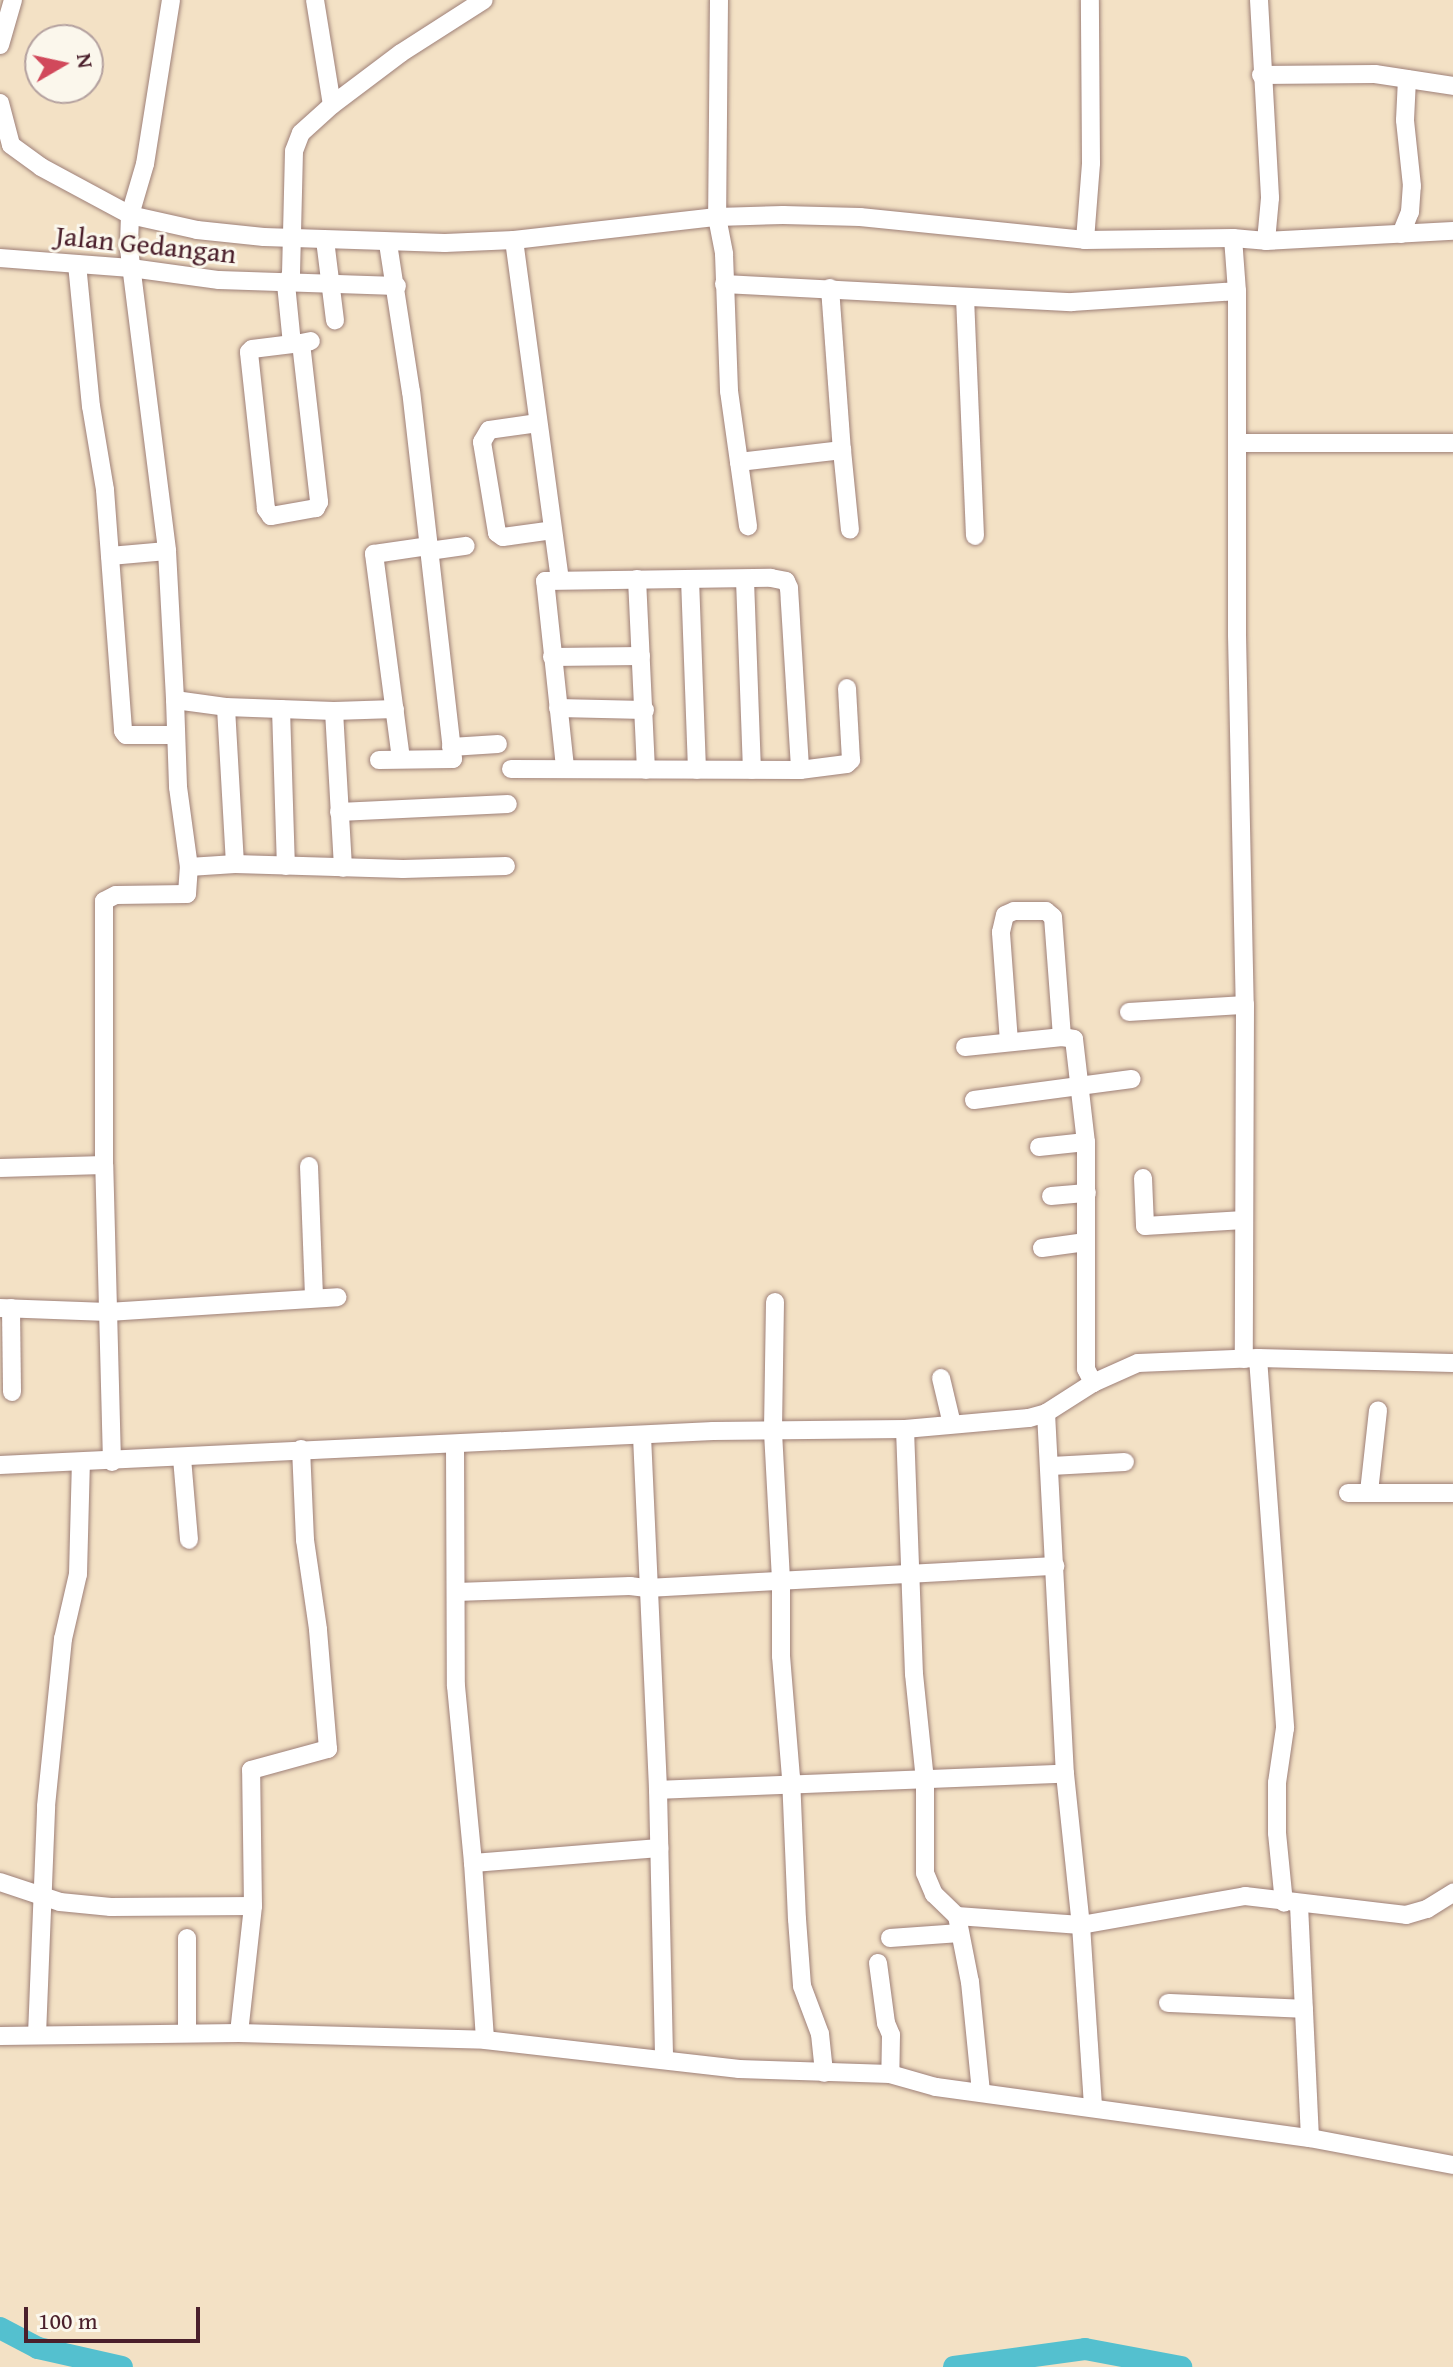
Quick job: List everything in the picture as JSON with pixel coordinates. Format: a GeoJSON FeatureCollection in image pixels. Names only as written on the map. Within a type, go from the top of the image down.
{"type":"FeatureCollection","features":[{"type":"Feature","properties":{"kind":"street"},"geometry":{"type":"LineString","coordinates":[[0,45],[13,0]]}},
{"type":"Feature","properties":{"kind":"street"},"geometry":{"type":"LineString","coordinates":[[112,1454],[104,1165],[104,901],[116,895],[187,894],[189,867],[175,735],[167,551],[131,268],[130,215],[145,164],[171,0]]}},
{"type":"Feature","properties":{"kind":"street"},"geometry":{"type":"LineString","coordinates":[[315,0],[332,105]]}},
{"type":"Feature","properties":{"kind":"street"},"geometry":{"type":"LineString","coordinates":[[301,343],[249,352],[266,509],[271,516],[316,508],[319,502],[301,343],[286,284],[291,274],[289,238],[294,151],[301,133],[332,105],[401,53],[484,0]]}},
{"type":"Feature","properties":{"kind":"street"},"geometry":{"type":"LineString","coordinates":[[719,0],[717,217],[724,254],[729,391],[748,526]]}},
{"type":"Feature","properties":{"kind":"street"},"geometry":{"type":"LineString","coordinates":[[1085,240],[1091,163],[1090,0]]}},
{"type":"Feature","properties":{"kind":"street"},"geometry":{"type":"LineString","coordinates":[[1259,0],[1270,198],[1266,241]]}},
{"type":"Feature","properties":{"kind":"street"},"geometry":{"type":"LineString","coordinates":[[1261,75],[1375,74],[1453,86]]}},
{"type":"Feature","properties":{"kind":"street"},"geometry":{"type":"LineString","coordinates":[[1401,234],[1410,212],[1412,186],[1405,120],[1407,79]]}},
{"type":"Feature","properties":{"kind":"street"},"geometry":{"type":"LineString","coordinates":[[0,103],[11,145],[41,167],[130,215],[197,230],[388,243],[514,240],[717,217],[860,217],[1085,240],[1233,238],[1266,241],[1453,231]]}},
{"type":"Feature","properties":{"kind":"street"},"geometry":{"type":"LineString","coordinates":[[1233,238],[1237,291],[1245,1005],[1244,1220],[1248,1352],[1285,1728],[1277,1783],[1277,1833],[1291,1904],[1304,2009],[1310,2138]]}},
{"type":"Feature","properties":{"kind":"street"},"geometry":{"type":"LineString","coordinates":[[325,240],[335,320]]}},
{"type":"Feature","properties":{"kind":"street"},"geometry":{"type":"LineString","coordinates":[[514,240],[560,579]]}},
{"type":"Feature","properties":{"kind":"street"},"geometry":{"type":"LineString","coordinates":[[379,760],[452,760],[397,286],[388,243]]}},
{"type":"Feature","properties":{"kind":"street","name":"Jalan Gedangan"},"geometry":{"type":"LineString","coordinates":[[0,258],[131,268],[219,280],[397,286]]}},
{"type":"Feature","properties":{"kind":"street"},"geometry":{"type":"LineString","coordinates":[[77,264],[110,556],[123,731],[126,735],[175,735]]}},
{"type":"Feature","properties":{"kind":"street"},"geometry":{"type":"LineString","coordinates":[[724,284],[1072,302],[1237,291]]}},
{"type":"Feature","properties":{"kind":"street"},"geometry":{"type":"LineString","coordinates":[[830,288],[850,530]]}},
{"type":"Feature","properties":{"kind":"street"},"geometry":{"type":"LineString","coordinates":[[965,297],[975,536]]}},
{"type":"Feature","properties":{"kind":"street"},"geometry":{"type":"LineString","coordinates":[[538,423],[489,430],[482,442],[497,533],[503,537],[553,530]]}},
{"type":"Feature","properties":{"kind":"street"},"geometry":{"type":"LineString","coordinates":[[1237,443],[1453,443]]}},
{"type":"Feature","properties":{"kind":"street"},"geometry":{"type":"LineString","coordinates":[[739,462],[842,450]]}},
{"type":"Feature","properties":{"kind":"street"},"geometry":{"type":"LineString","coordinates":[[401,759],[374,554],[466,546]]}},
{"type":"Feature","properties":{"kind":"street"},"geometry":{"type":"LineString","coordinates":[[110,556],[167,551]]}},
{"type":"Feature","properties":{"kind":"street"},"geometry":{"type":"LineString","coordinates":[[565,767],[544,587],[549,579],[781,579],[788,584],[800,770]]}},
{"type":"Feature","properties":{"kind":"street"},"geometry":{"type":"LineString","coordinates":[[637,579],[646,770]]}},
{"type":"Feature","properties":{"kind":"street"},"geometry":{"type":"LineString","coordinates":[[690,579],[697,770]]}},
{"type":"Feature","properties":{"kind":"street"},"geometry":{"type":"LineString","coordinates":[[745,580],[752,770]]}},
{"type":"Feature","properties":{"kind":"street"},"geometry":{"type":"LineString","coordinates":[[552,657],[641,656]]}},
{"type":"Feature","properties":{"kind":"street"},"geometry":{"type":"LineString","coordinates":[[511,769],[800,770],[850,762],[847,688]]}},
{"type":"Feature","properties":{"kind":"street"},"geometry":{"type":"LineString","coordinates":[[175,700],[226,707],[334,711],[395,709]]}},
{"type":"Feature","properties":{"kind":"street"},"geometry":{"type":"LineString","coordinates":[[226,707],[235,864]]}},
{"type":"Feature","properties":{"kind":"street"},"geometry":{"type":"LineString","coordinates":[[558,708],[645,710]]}},
{"type":"Feature","properties":{"kind":"street"},"geometry":{"type":"LineString","coordinates":[[281,709],[286,866]]}},
{"type":"Feature","properties":{"kind":"street"},"geometry":{"type":"LineString","coordinates":[[334,711],[343,868]]}},
{"type":"Feature","properties":{"kind":"street"},"geometry":{"type":"LineString","coordinates":[[451,747],[498,744]]}},
{"type":"Feature","properties":{"kind":"street"},"geometry":{"type":"LineString","coordinates":[[339,812],[508,804]]}},
{"type":"Feature","properties":{"kind":"street"},"geometry":{"type":"LineString","coordinates":[[189,867],[235,864],[343,868],[506,866]]}},
{"type":"Feature","properties":{"kind":"street"},"geometry":{"type":"LineString","coordinates":[[1009,1042],[1001,932],[1005,915],[1014,911],[1046,911],[1053,917],[1062,1037]]}},
{"type":"Feature","properties":{"kind":"street"},"geometry":{"type":"LineString","coordinates":[[1129,1012],[1245,1005]]}},
{"type":"Feature","properties":{"kind":"street"},"geometry":{"type":"LineString","coordinates":[[965,1047],[1062,1037],[1074,1039],[1082,1085],[1086,1142],[1090,1376]]}},
{"type":"Feature","properties":{"kind":"street"},"geometry":{"type":"LineString","coordinates":[[974,1100],[1132,1079]]}},
{"type":"Feature","properties":{"kind":"street"},"geometry":{"type":"LineString","coordinates":[[1039,1147],[1086,1142]]}},
{"type":"Feature","properties":{"kind":"street"},"geometry":{"type":"LineString","coordinates":[[0,1168],[104,1165]]}},
{"type":"Feature","properties":{"kind":"street"},"geometry":{"type":"LineString","coordinates":[[309,1166],[314,1296]]}},
{"type":"Feature","properties":{"kind":"street"},"geometry":{"type":"LineString","coordinates":[[1143,1178],[1145,1226],[1244,1220]]}},
{"type":"Feature","properties":{"kind":"street"},"geometry":{"type":"LineString","coordinates":[[1051,1196],[1087,1193]]}},
{"type":"Feature","properties":{"kind":"street"},"geometry":{"type":"LineString","coordinates":[[1042,1248],[1086,1242]]}},
{"type":"Feature","properties":{"kind":"street"},"geometry":{"type":"LineString","coordinates":[[12,1392],[5,1308],[108,1312],[314,1296],[338,1297]]}},
{"type":"Feature","properties":{"kind":"street"},"geometry":{"type":"LineString","coordinates":[[775,1302],[773,1432],[781,1580],[781,1656],[802,1986],[820,2034],[824,2073]]}},
{"type":"Feature","properties":{"kind":"street"},"geometry":{"type":"LineString","coordinates":[[0,1465],[81,1463],[112,1454],[182,1458],[301,1449],[905,1429],[1011,1421],[1046,1413],[1090,1376],[1138,1363],[1248,1352],[1453,1363]]}},
{"type":"Feature","properties":{"kind":"street"},"geometry":{"type":"LineString","coordinates":[[941,1378],[952,1424]]}},
{"type":"Feature","properties":{"kind":"street"},"geometry":{"type":"LineString","coordinates":[[1369,1492],[1378,1410]]}},
{"type":"Feature","properties":{"kind":"street"},"geometry":{"type":"LineString","coordinates":[[1046,1413],[1065,1774],[1081,1925],[1093,2108]]}},
{"type":"Feature","properties":{"kind":"street"},"geometry":{"type":"LineString","coordinates":[[905,1429],[913,1573],[914,1674],[924,1776],[925,1873],[937,1898],[958,1924],[973,2006],[981,2092]]}},
{"type":"Feature","properties":{"kind":"street"},"geometry":{"type":"LineString","coordinates":[[642,1436],[658,1790],[664,2058]]}},
{"type":"Feature","properties":{"kind":"street"},"geometry":{"type":"LineString","coordinates":[[455,1444],[456,1686],[473,1863],[485,2040]]}},
{"type":"Feature","properties":{"kind":"street"},"geometry":{"type":"LineString","coordinates":[[239,2033],[253,1906],[251,1770],[328,1749],[318,1629],[305,1540],[301,1449]]}},
{"type":"Feature","properties":{"kind":"street"},"geometry":{"type":"LineString","coordinates":[[182,1458],[189,1540]]}},
{"type":"Feature","properties":{"kind":"street"},"geometry":{"type":"LineString","coordinates":[[1051,1466],[1125,1462]]}},
{"type":"Feature","properties":{"kind":"street"},"geometry":{"type":"LineString","coordinates":[[37,2035],[41,1893],[53,1719],[63,1639],[78,1574],[81,1463]]}},
{"type":"Feature","properties":{"kind":"street"},"geometry":{"type":"LineString","coordinates":[[1348,1493],[1453,1493]]}},
{"type":"Feature","properties":{"kind":"street"},"geometry":{"type":"LineString","coordinates":[[456,1592],[647,1588],[1055,1566]]}},
{"type":"Feature","properties":{"kind":"street"},"geometry":{"type":"LineString","coordinates":[[658,1790],[791,1780],[1065,1774]]}},
{"type":"Feature","properties":{"kind":"street"},"geometry":{"type":"LineString","coordinates":[[473,1863],[659,1848]]}},
{"type":"Feature","properties":{"kind":"street"},"geometry":{"type":"LineString","coordinates":[[0,1882],[41,1893],[60,1902],[111,1907],[253,1906]]}},
{"type":"Feature","properties":{"kind":"street"},"geometry":{"type":"LineString","coordinates":[[890,1938],[958,1924],[1081,1925],[1245,1896],[1291,1904],[1406,1915],[1427,1909],[1453,1893]]}},
{"type":"Feature","properties":{"kind":"street"},"geometry":{"type":"LineString","coordinates":[[187,1938],[187,2033]]}},
{"type":"Feature","properties":{"kind":"street"},"geometry":{"type":"LineString","coordinates":[[878,1963],[886,2023],[891,2035],[890,2074]]}},
{"type":"Feature","properties":{"kind":"street"},"geometry":{"type":"LineString","coordinates":[[1168,2003],[1304,2009]]}},
{"type":"Feature","properties":{"kind":"street"},"geometry":{"type":"LineString","coordinates":[[0,2036],[239,2033],[485,2040],[664,2058],[739,2069],[890,2074],[936,2087],[1310,2138],[1453,2165]]}},
{"type":"Feature","properties":{"kind":"waterway"},"geometry":{"type":"LineString","coordinates":[[0,2328],[38,2348],[122,2367]]}},
{"type":"Feature","properties":{"kind":"waterway"},"geometry":{"type":"LineString","coordinates":[[954,2367],[1085,2349],[1181,2367]]}}]}
